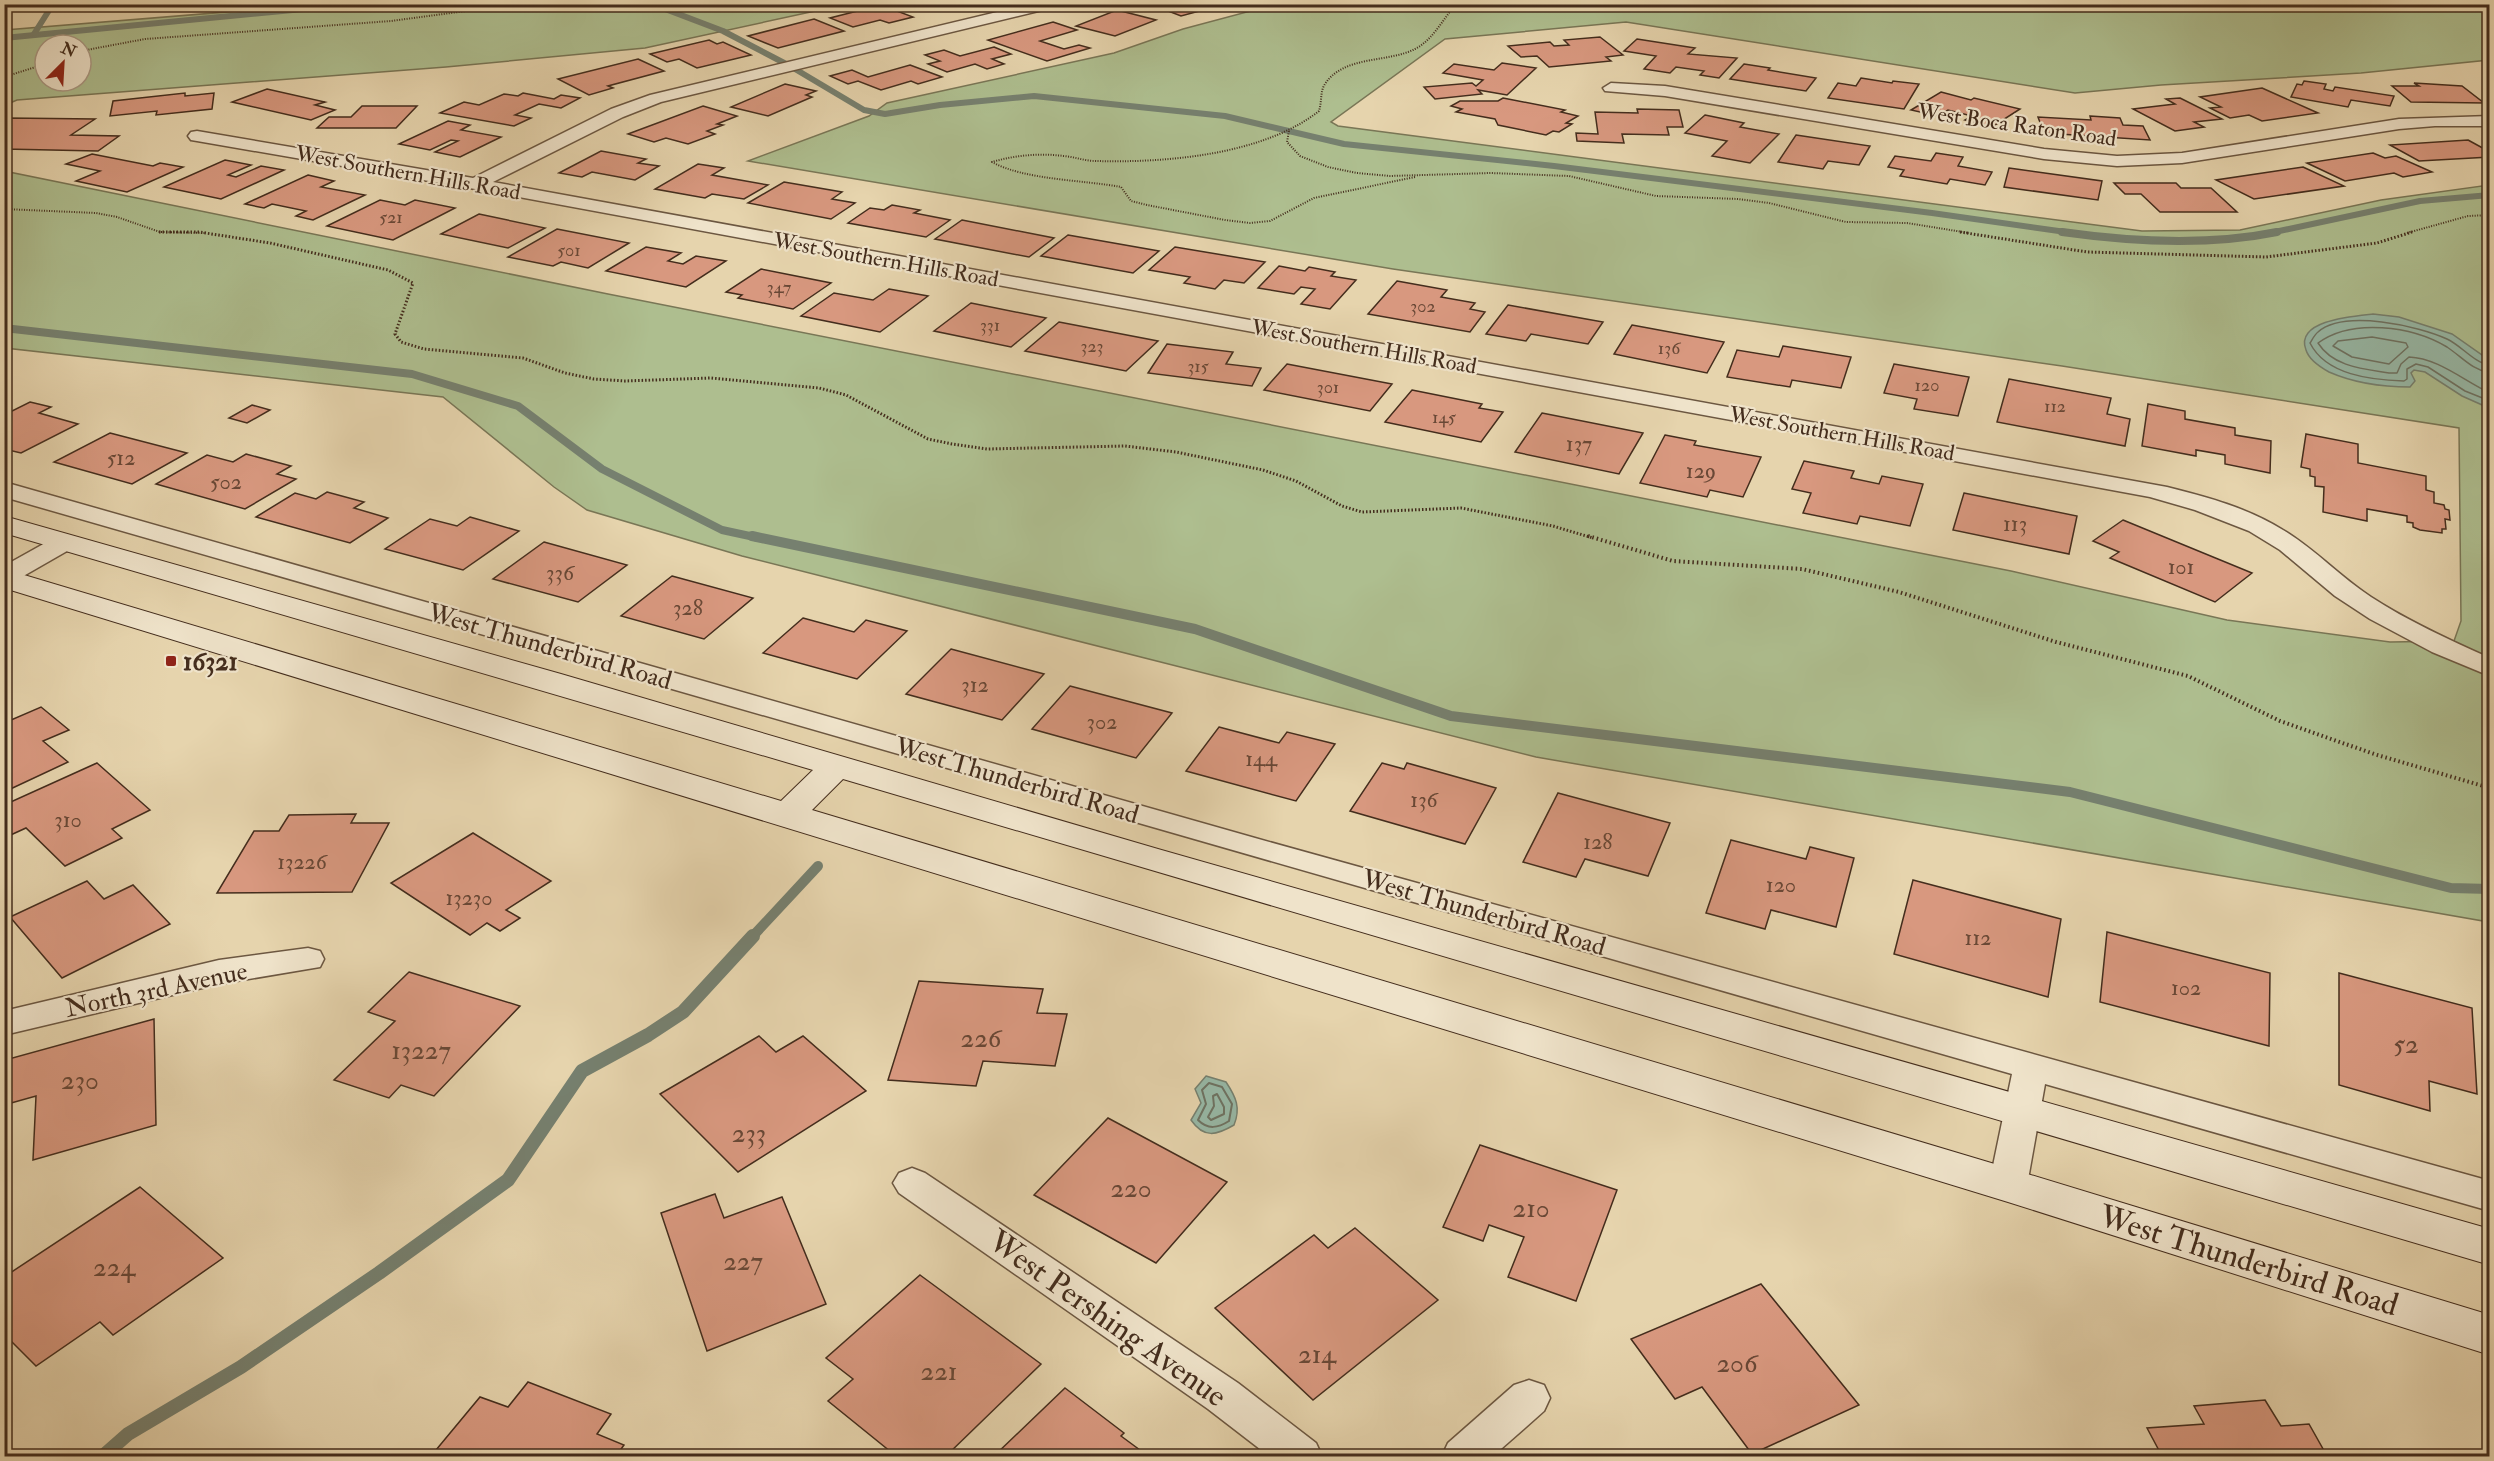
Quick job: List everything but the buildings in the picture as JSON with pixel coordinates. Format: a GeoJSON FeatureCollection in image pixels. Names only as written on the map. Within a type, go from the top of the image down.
{"type":"FeatureCollection","features":[{"type":"Feature","properties":{"kind":"main road","name":"West Thunderbird Road"},"geometry":{"type":"LineString","coordinates":[[4,524],[2490,1247]]}},
{"type":"Feature","properties":{"kind":"main road","name":"West Thunderbird Road"},"geometry":{"type":"LineString","coordinates":[[4,578],[2008,1185],[2490,1335]]}},
{"type":"Feature","properties":{"kind":"main road"},"geometry":{"type":"LineString","coordinates":[[788,815],[837,766]]}},
{"type":"Feature","properties":{"kind":"street"},"geometry":{"type":"LineString","coordinates":[[476,184],[616,113],[656,98],[1051,4]]}},
{"type":"Feature","properties":{"kind":"street","name":"West Boca Raton Road"},"geometry":{"type":"LineString","coordinates":[[1611,88],[1665,91],[2044,154],[2117,161],[2181,158],[2399,124],[2435,121],[2490,122]]}},
{"type":"Feature","properties":{"kind":"street","name":"West Southern Hills Road"},"geometry":{"type":"LineString","coordinates":[[197,136],[476,184],[2180,496],[2238,517],[2287,543],[2363,604],[2408,630],[2490,669]]}},
{"type":"Feature","properties":{"kind":"street","name":"West Thunderbird Road"},"geometry":{"type":"LineString","coordinates":[[4,489],[1256,848],[2490,1196]]}},
{"type":"Feature","properties":{"kind":"street"},"geometry":{"type":"LineString","coordinates":[[4,578],[65,542]]}},
{"type":"Feature","properties":{"kind":"street","name":"North 3rd Avenue"},"geometry":{"type":"LineString","coordinates":[[4,1023],[219,972],[308,959]]}},
{"type":"Feature","properties":{"kind":"street"},"geometry":{"type":"LineString","coordinates":[[2008,1185],[2031,1066]]}},
{"type":"Feature","properties":{"kind":"street","name":"West Pershing Avenue"},"geometry":{"type":"LineString","coordinates":[[912,1183],[1223,1396],[1301,1456]]}},
{"type":"Feature","properties":{"kind":"street"},"geometry":{"type":"LineString","coordinates":[[1463,1456],[1529,1398]]}},
{"type":"Feature","properties":{"kind":"path"},"geometry":{"type":"LineString","coordinates":[[93,49],[145,39],[391,21],[518,4]]}},
{"type":"Feature","properties":{"kind":"path"},"geometry":{"type":"LineString","coordinates":[[1425,175],[1314,198],[1270,221],[1250,223],[1147,205],[1131,201],[1121,187],[1019,171],[995,166],[992,162],[1008,157],[1036,154],[1094,161],[1128,162],[1231,147],[1289,131],[1320,111],[1326,84],[1335,74],[1373,60],[1413,50],[1427,42],[1456,4]]}},
{"type":"Feature","properties":{"kind":"path"},"geometry":{"type":"LineString","coordinates":[[4,77],[33,68]]}},
{"type":"Feature","properties":{"kind":"path"},"geometry":{"type":"LineString","coordinates":[[1289,131],[1287,142],[1300,156],[1328,167],[1368,174],[1491,173],[1569,176],[1656,195],[1738,199],[1768,203],[1846,222],[1907,223],[2087,252],[2164,256],[2266,257],[2377,243],[2438,223],[2490,215]]}},
{"type":"Feature","properties":{"kind":"path"},"geometry":{"type":"LineString","coordinates":[[4,209],[72,211],[117,216],[160,232],[199,232],[234,236],[305,249],[388,270],[413,283],[408,303],[395,334],[402,342],[424,349],[523,358],[565,374],[594,379],[625,381],[711,378],[819,388],[846,395],[928,440],[987,449],[1125,446],[1176,452],[1263,470],[1296,481],[1342,506],[1362,512],[1461,508],[1553,526],[1673,561],[1802,569],[1850,580],[1954,608],[2056,642],[2188,676],[2280,721],[2384,758],[2490,788]]}},
{"type":"Feature","properties":{"kind":"shaded area"},"geometry":{"type":"Polygon","coordinates":[[[313,4],[843,5],[645,48],[446,67],[17,100],[5,105],[5,30],[313,4]]]}},
{"type":"Feature","properties":{"kind":"shaded area"},"geometry":{"type":"Polygon","coordinates":[[[1273,5],[2489,5],[2489,60],[2361,73],[2161,85],[2075,93],[1626,22],[1445,39],[1331,122],[1338,126],[2142,231],[2240,230],[2381,200],[2489,185],[2489,922],[1536,757],[742,556],[587,510],[554,487],[443,397],[5,348],[4,171],[608,294],[2011,571],[2227,620],[2390,642],[2454,641],[2461,621],[2459,428],[2062,366],[1393,269],[748,161],[869,116],[887,103],[1114,53],[1183,29],[1273,5]]]}},
{"type":"Feature","properties":{"kind":"water"},"geometry":{"type":"Polygon","coordinates":[[[2373,314],[2399,317],[2452,334],[2489,360],[2489,408],[2462,396],[2425,372],[2414,370],[2411,373],[2415,381],[2410,387],[2379,385],[2358,382],[2329,372],[2310,357],[2306,350],[2305,340],[2309,332],[2317,326],[2341,318],[2373,314]]]}},
{"type":"Feature","properties":{"kind":"water"},"geometry":{"type":"Polygon","coordinates":[[[1206,1076],[1226,1082],[1236,1103],[1237,1113],[1234,1125],[1216,1133],[1206,1133],[1191,1120],[1201,1103],[1195,1089],[1206,1076]]]}},
{"type":"Feature","properties":{"kind":"waterway"},"geometry":{"type":"LineString","coordinates":[[35,33],[53,4]]}},
{"type":"Feature","properties":{"kind":"waterway"},"geometry":{"type":"LineString","coordinates":[[4,38],[355,4]]}},
{"type":"Feature","properties":{"kind":"waterway"},"geometry":{"type":"LineString","coordinates":[[652,4],[723,31],[790,66],[864,110],[885,114],[940,105],[1034,96],[1225,116],[1344,144],[1554,166],[2073,233]]}},
{"type":"Feature","properties":{"kind":"waterway"},"geometry":{"type":"LineString","coordinates":[[2270,233],[2420,201],[2490,195]]}},
{"type":"Feature","properties":{"kind":"waterway"},"geometry":{"type":"LineString","coordinates":[[2062,232],[2170,241],[2224,239],[2277,232]]}},
{"type":"Feature","properties":{"kind":"waterway"},"geometry":{"type":"LineString","coordinates":[[4,328],[412,374],[518,406],[602,469],[722,530],[759,538]]}},
{"type":"Feature","properties":{"kind":"waterway"},"geometry":{"type":"LineString","coordinates":[[752,536],[1195,629],[1451,716],[2070,792],[2451,888],[2490,889]]}},
{"type":"Feature","properties":{"kind":"waterway"},"geometry":{"type":"LineString","coordinates":[[752,937],[818,866]]}},
{"type":"Feature","properties":{"kind":"waterway"},"geometry":{"type":"LineString","coordinates":[[103,1456],[128,1434],[241,1367],[379,1273],[508,1180],[582,1071],[648,1035],[683,1012],[753,936]]}},
{"type":"Feature","properties":{"kind":"place","name":"16321"},"geometry":{"type":"Point","coordinates":[171,661]}}]}
